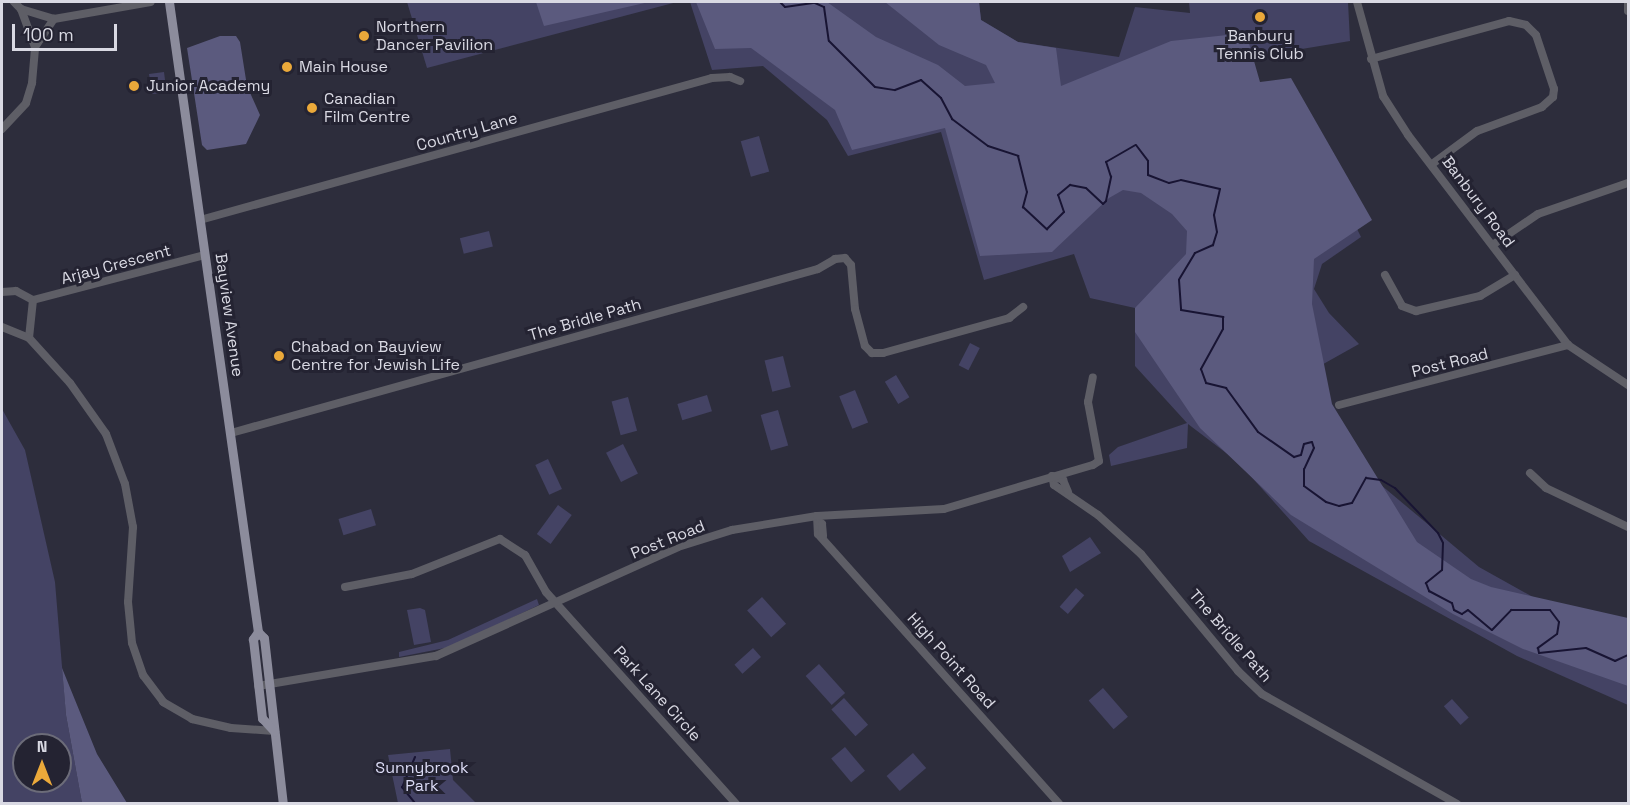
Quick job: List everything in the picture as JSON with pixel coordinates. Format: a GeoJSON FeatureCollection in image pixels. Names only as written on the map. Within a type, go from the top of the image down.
{"type":"FeatureCollection","features":[{"type":"Feature","properties":{"kind":"main road","name":"Bayview Avenue"},"geometry":{"type":"LineString","coordinates":[[169,2],[258,632],[264,638],[283,804]]}},
{"type":"Feature","properties":{"kind":"main road","name":"Bayview Avenue"},"geometry":{"type":"LineString","coordinates":[[258,632],[253,639],[262,718],[274,731]]}},
{"type":"Feature","properties":{"kind":"street"},"geometry":{"type":"LineString","coordinates":[[14,2],[21,9],[35,47]]}},
{"type":"Feature","properties":{"kind":"street"},"geometry":{"type":"LineString","coordinates":[[21,9],[54,19],[151,2]]}},
{"type":"Feature","properties":{"kind":"street","name":"Banbury Road"},"geometry":{"type":"LineString","coordinates":[[1357,2],[1371,59],[1386,102],[1568,345],[1629,386]]}},
{"type":"Feature","properties":{"kind":"street"},"geometry":{"type":"LineString","coordinates":[[1628,2],[1629,11]]}},
{"type":"Feature","properties":{"kind":"street"},"geometry":{"type":"LineString","coordinates":[[2,129],[26,103],[35,47],[54,19]]}},
{"type":"Feature","properties":{"kind":"street"},"geometry":{"type":"LineString","coordinates":[[1371,59],[1509,21],[1526,25],[1536,35],[1554,89],[1553,97],[1542,107],[1477,131],[1431,164]]}},
{"type":"Feature","properties":{"kind":"street","name":"Country Lane"},"geometry":{"type":"LineString","coordinates":[[200,220],[712,78],[730,77],[740,81]]}},
{"type":"Feature","properties":{"kind":"street"},"geometry":{"type":"LineString","coordinates":[[1494,244],[1538,214],[1629,183]]}},
{"type":"Feature","properties":{"kind":"street","name":"Arjay Crescent"},"geometry":{"type":"LineString","coordinates":[[33,300],[205,255]]}},
{"type":"Feature","properties":{"kind":"street","name":"The Bridle Path"},"geometry":{"type":"LineString","coordinates":[[231,433],[818,269],[835,259],[845,258],[851,265],[855,309],[866,346],[872,353],[884,353],[1009,318],[1023,307]]}},
{"type":"Feature","properties":{"kind":"street"},"geometry":{"type":"LineString","coordinates":[[1384,275],[1402,306],[1416,310],[1480,296],[1515,275]]}},
{"type":"Feature","properties":{"kind":"street"},"geometry":{"type":"LineString","coordinates":[[2,292],[16,291],[33,300],[29,338]]}},
{"type":"Feature","properties":{"kind":"street"},"geometry":{"type":"LineString","coordinates":[[2,327],[29,338],[70,383],[106,434],[125,484],[133,527],[128,602],[132,643],[143,675],[163,702],[192,719],[231,728],[274,731]]}},
{"type":"Feature","properties":{"kind":"street","name":"Post Road"},"geometry":{"type":"LineString","coordinates":[[1339,405],[1568,345]]}},
{"type":"Feature","properties":{"kind":"street","name":"Post Road"},"geometry":{"type":"LineString","coordinates":[[258,686],[436,656],[678,547],[732,530],[817,518],[944,509],[1099,461],[1088,402],[1093,378]]}},
{"type":"Feature","properties":{"kind":"street"},"geometry":{"type":"LineString","coordinates":[[1530,473],[1546,488],[1629,527]]}},
{"type":"Feature","properties":{"kind":"street","name":"The Bridle Path"},"geometry":{"type":"LineString","coordinates":[[1052,476],[1063,480],[1068,492],[1141,554],[1238,671],[1262,694],[1457,804]]}},
{"type":"Feature","properties":{"kind":"street","name":"High Point Road"},"geometry":{"type":"LineString","coordinates":[[817,518],[818,534],[823,536],[1059,804]]}},
{"type":"Feature","properties":{"kind":"street","name":"Park Lane Circle"},"geometry":{"type":"LineString","coordinates":[[345,587],[412,574],[500,539],[525,555],[557,603],[736,804]]}},
{"type":"Feature","properties":{"kind":"green space"},"geometry":{"type":"Polygon","coordinates":[[[407,2],[677,2],[427,68],[407,2]]]}},
{"type":"Feature","properties":{"kind":"green space"},"geometry":{"type":"Polygon","coordinates":[[[690,2],[979,2],[981,20],[1018,42],[1119,57],[1135,7],[1190,13],[1189,2],[1348,2],[1350,41],[1247,58],[1276,128],[1334,182],[1361,237],[1322,264],[1314,289],[1329,313],[1359,344],[1318,367],[1305,395],[1375,480],[1479,567],[1628,650],[1628,705],[1517,656],[1309,541],[1238,462],[1188,424],[1187,448],[1111,466],[1109,455],[1118,447],[1187,423],[1135,366],[1135,308],[1090,298],[1074,254],[984,280],[941,132],[848,156],[827,120],[763,66],[712,70],[690,2]]]}},
{"type":"Feature","properties":{"kind":"green space"},"geometry":{"type":"Polygon","coordinates":[[[164,72],[166,88],[163,93],[152,94],[149,74],[164,72]]]}},
{"type":"Feature","properties":{"kind":"green space"},"geometry":{"type":"Polygon","coordinates":[[[759,136],[769,172],[751,177],[741,141],[759,136]]]}},
{"type":"Feature","properties":{"kind":"green space"},"geometry":{"type":"Polygon","coordinates":[[[489,231],[493,247],[464,254],[460,238],[489,231]]]}},
{"type":"Feature","properties":{"kind":"green space"},"geometry":{"type":"Polygon","coordinates":[[[970,343],[980,348],[968,370],[959,365],[970,343]]]}},
{"type":"Feature","properties":{"kind":"green space"},"geometry":{"type":"Polygon","coordinates":[[[783,356],[791,387],[772,392],[765,361],[783,356]]]}},
{"type":"Feature","properties":{"kind":"green space"},"geometry":{"type":"Polygon","coordinates":[[[896,375],[909,397],[898,404],[885,382],[896,375]]]}},
{"type":"Feature","properties":{"kind":"green space"},"geometry":{"type":"Polygon","coordinates":[[[855,390],[868,422],[852,429],[839,396],[855,390]]]}},
{"type":"Feature","properties":{"kind":"green space"},"geometry":{"type":"Polygon","coordinates":[[[707,395],[712,411],[682,420],[677,404],[707,395]]]}},
{"type":"Feature","properties":{"kind":"green space"},"geometry":{"type":"Polygon","coordinates":[[[628,397],[637,431],[621,435],[612,401],[628,397]]]}},
{"type":"Feature","properties":{"kind":"green space"},"geometry":{"type":"Polygon","coordinates":[[[2,409],[25,450],[55,582],[69,733],[12,733],[12,793],[72,793],[72,748],[82,803],[2,803],[2,409]]]}},
{"type":"Feature","properties":{"kind":"green space"},"geometry":{"type":"Polygon","coordinates":[[[778,410],[788,446],[771,451],[761,415],[778,410]]]}},
{"type":"Feature","properties":{"kind":"green space"},"geometry":{"type":"Polygon","coordinates":[[[623,444],[638,473],[621,482],[606,453],[623,444]]]}},
{"type":"Feature","properties":{"kind":"green space"},"geometry":{"type":"Polygon","coordinates":[[[548,459],[562,489],[549,495],[535,465],[548,459]]]}},
{"type":"Feature","properties":{"kind":"green space"},"geometry":{"type":"Polygon","coordinates":[[[558,505],[572,515],[551,544],[537,534],[558,505]]]}},
{"type":"Feature","properties":{"kind":"green space"},"geometry":{"type":"Polygon","coordinates":[[[371,509],[376,525],[343,535],[338,519],[371,509]]]}},
{"type":"Feature","properties":{"kind":"green space"},"geometry":{"type":"Polygon","coordinates":[[[1090,537],[1101,553],[1070,572],[1062,556],[1090,537]]]}},
{"type":"Feature","properties":{"kind":"green space"},"geometry":{"type":"Polygon","coordinates":[[[1076,588],[1084,595],[1068,614],[1060,607],[1076,588]]]}},
{"type":"Feature","properties":{"kind":"green space"},"geometry":{"type":"Polygon","coordinates":[[[762,597],[786,624],[771,637],[747,610],[762,597]]]}},
{"type":"Feature","properties":{"kind":"green space"},"geometry":{"type":"Polygon","coordinates":[[[537,599],[539,605],[450,647],[399,657],[399,652],[448,640],[537,599]]]}},
{"type":"Feature","properties":{"kind":"green space"},"geometry":{"type":"Polygon","coordinates":[[[420,608],[425,610],[431,642],[414,645],[407,610],[420,608]]]}},
{"type":"Feature","properties":{"kind":"green space"},"geometry":{"type":"Polygon","coordinates":[[[753,648],[761,657],[742,674],[734,665],[753,648]]]}},
{"type":"Feature","properties":{"kind":"green space"},"geometry":{"type":"Polygon","coordinates":[[[819,664],[845,693],[832,705],[806,676],[819,664]]]}},
{"type":"Feature","properties":{"kind":"green space"},"geometry":{"type":"Polygon","coordinates":[[[1103,688],[1128,717],[1114,729],[1089,700],[1103,688]]]}},
{"type":"Feature","properties":{"kind":"green space"},"geometry":{"type":"Polygon","coordinates":[[[844,698],[868,725],[855,736],[831,709],[844,698]]]}},
{"type":"Feature","properties":{"kind":"green space"},"geometry":{"type":"Polygon","coordinates":[[[1452,699],[1469,718],[1461,725],[1444,706],[1452,699]]]}},
{"type":"Feature","properties":{"kind":"green space"},"geometry":{"type":"Polygon","coordinates":[[[845,747],[865,771],[851,782],[831,759],[845,747]]]}},
{"type":"Feature","properties":{"kind":"green space","name":"Sunnybrook Park"},"geometry":{"type":"Polygon","coordinates":[[[450,749],[453,780],[476,803],[398,803],[388,755],[450,749]]]}},
{"type":"Feature","properties":{"kind":"green space"},"geometry":{"type":"Polygon","coordinates":[[[913,753],[926,768],[900,791],[887,776],[913,753]]]}},
{"type":"Feature","properties":{"kind":"shaded area"},"geometry":{"type":"Polygon","coordinates":[[[536,2],[649,2],[544,26],[536,2]]]}},
{"type":"Feature","properties":{"kind":"shaded area"},"geometry":{"type":"Polygon","coordinates":[[[696,2],[827,2],[876,37],[938,65],[965,86],[995,83],[986,65],[939,45],[885,2],[979,2],[981,20],[1018,42],[1056,48],[1061,86],[1171,41],[1246,33],[1260,82],[1291,78],[1372,220],[1314,259],[1312,304],[1332,404],[1417,542],[1471,579],[1491,587],[1628,618],[1628,686],[1523,649],[1453,614],[1291,515],[1200,428],[1135,332],[1135,308],[1186,254],[1187,231],[1172,214],[1141,193],[1123,190],[1109,198],[1052,252],[980,256],[945,128],[852,150],[835,110],[751,48],[715,49],[696,2]]]}},
{"type":"Feature","properties":{"kind":"shaded area"},"geometry":{"type":"Polygon","coordinates":[[[220,36],[236,36],[240,42],[247,86],[260,115],[246,144],[207,150],[202,145],[187,48],[220,36]]]}},
{"type":"Feature","properties":{"kind":"shaded area"},"geometry":{"type":"Polygon","coordinates":[[[62,668],[97,754],[127,803],[82,803],[72,748],[72,733],[69,733],[62,668]]]}},
{"type":"Feature","properties":{"kind":"waterway"},"geometry":{"type":"LineString","coordinates":[[780,2],[785,7],[815,3],[824,7],[829,41],[875,87],[895,90],[921,80],[941,98],[952,119],[988,146],[1018,156],[1027,192],[1023,207],[1047,229],[1064,212],[1058,195],[1070,185],[1086,188],[1103,204],[1106,201],[1111,177],[1106,162],[1136,145],[1148,161],[1148,175],[1169,183],[1181,180],[1220,189],[1214,215],[1217,232],[1213,245],[1195,253],[1179,280],[1181,310],[1223,317],[1223,329],[1201,369],[1206,383],[1226,388],[1258,432],[1294,457],[1301,455],[1304,444],[1312,442],[1314,448],[1304,469],[1304,486],[1326,502],[1339,506],[1352,503],[1366,478],[1381,480],[1395,488],[1438,533],[1443,543],[1442,570],[1426,583],[1429,591],[1452,603],[1454,610],[1462,614],[1468,610],[1492,630],[1511,610],[1550,610],[1559,622],[1557,634],[1538,648],[1539,653],[1586,648],[1615,661],[1628,655]]}},
{"type":"Feature","properties":{"kind":"waterway"},"geometry":{"type":"LineString","coordinates":[[415,757],[402,787],[416,804]]}},
{"type":"Feature","properties":{"kind":"place","name":"Banbury Tennis Club"},"geometry":{"type":"Point","coordinates":[1260,17]}},
{"type":"Feature","properties":{"kind":"place","name":"Northern Dancer Pavilion"},"geometry":{"type":"Point","coordinates":[364,36]}},
{"type":"Feature","properties":{"kind":"place","name":"Main House"},"geometry":{"type":"Point","coordinates":[287,67]}},
{"type":"Feature","properties":{"kind":"place","name":"Junior Academy"},"geometry":{"type":"Point","coordinates":[134,86]}},
{"type":"Feature","properties":{"kind":"place","name":"Canadian Film Centre"},"geometry":{"type":"Point","coordinates":[312,108]}},
{"type":"Feature","properties":{"kind":"place","name":"Chabad on Bayview Centre for Jewish Life"},"geometry":{"type":"Point","coordinates":[279,356]}}]}
